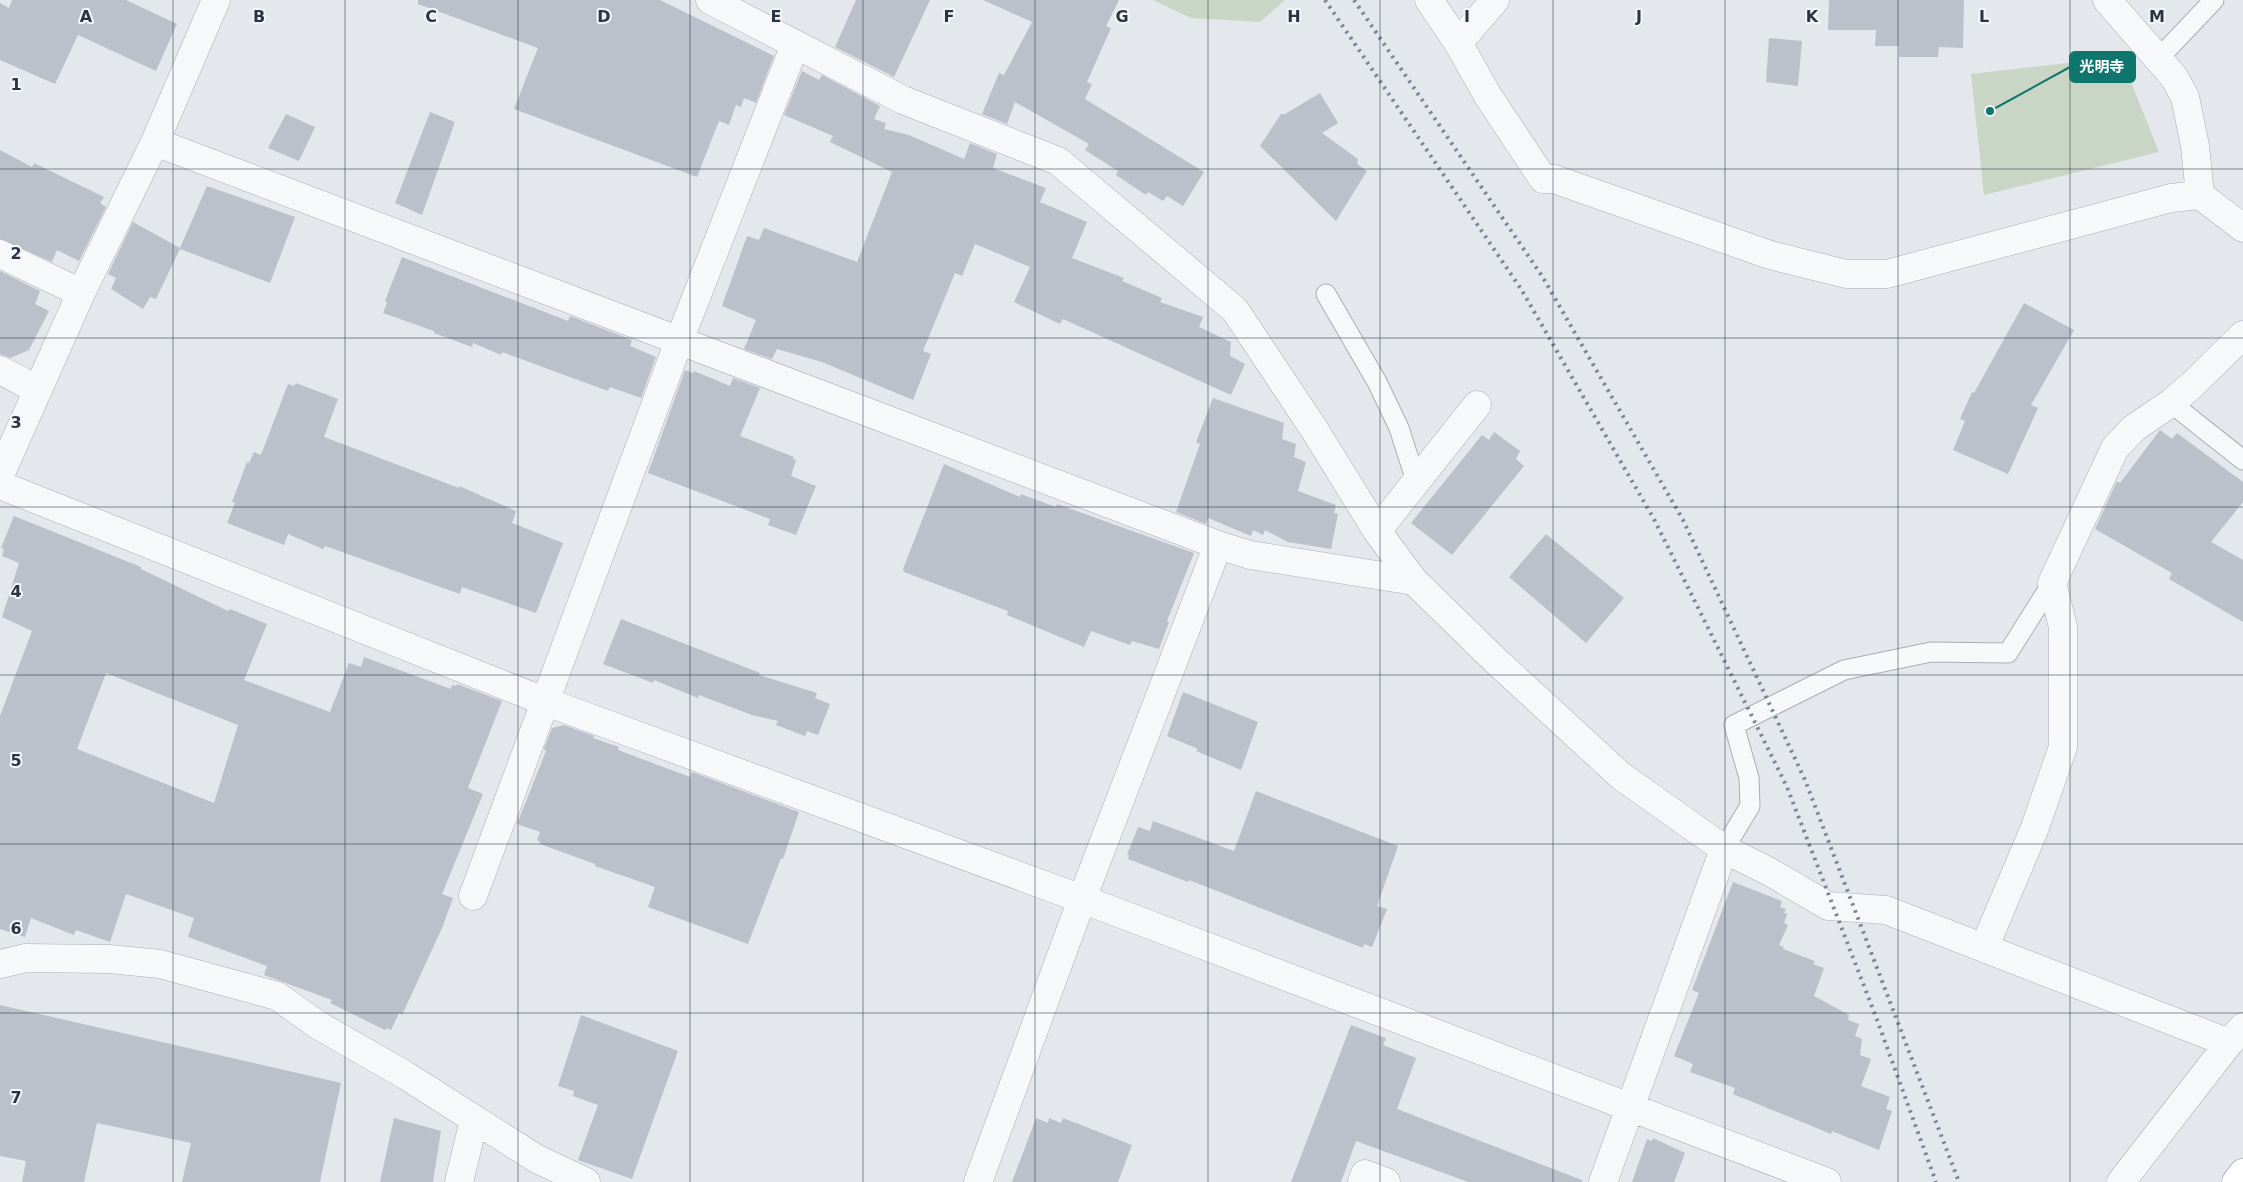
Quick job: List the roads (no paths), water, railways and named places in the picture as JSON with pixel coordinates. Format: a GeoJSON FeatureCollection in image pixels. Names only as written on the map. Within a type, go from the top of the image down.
{"type":"FeatureCollection","features":[{"type":"Feature","properties":{"kind":"highway"},"geometry":{"type":"LineString","coordinates":[[2236,1182],[2243,1173]]}},
{"type":"Feature","properties":{"kind":"street"},"geometry":{"type":"LineString","coordinates":[[3,459],[38,390],[81,293],[156,142],[216,0]]}},
{"type":"Feature","properties":{"kind":"street"},"geometry":{"type":"LineString","coordinates":[[710,0],[911,104],[1058,161],[1235,310],[1314,429],[1377,531],[1414,580],[1496,661],[1621,776],[1724,849],[1770,872],[1828,906],[1886,910],[1984,948],[2236,1035],[2121,1182]]}},
{"type":"Feature","properties":{"kind":"street"},"geometry":{"type":"LineString","coordinates":[[1429,0],[1458,43],[1488,96],[1544,179],[1554,179],[1770,255],[1846,274],[1888,274],[2145,204],[2171,198],[2200,195],[2243,228]]}},
{"type":"Feature","properties":{"kind":"street"},"geometry":{"type":"LineString","coordinates":[[1458,43],[1495,0]]}},
{"type":"Feature","properties":{"kind":"street"},"geometry":{"type":"LineString","coordinates":[[2107,0],[2174,77],[2185,96],[2195,146],[2200,195]]}},
{"type":"Feature","properties":{"kind":"street"},"geometry":{"type":"LineString","coordinates":[[473,896],[679,341],[795,45]]}},
{"type":"Feature","properties":{"kind":"street"},"geometry":{"type":"LineString","coordinates":[[156,142],[1218,545],[1250,555],[1414,580]]}},
{"type":"Feature","properties":{"kind":"street"},"geometry":{"type":"LineString","coordinates":[[0,254],[81,293]]}},
{"type":"Feature","properties":{"kind":"street"},"geometry":{"type":"LineString","coordinates":[[1984,948],[2034,830],[2063,747],[2063,627],[2052,583],[2115,448],[2134,428],[2171,403],[2243,335]]}},
{"type":"Feature","properties":{"kind":"street"},"geometry":{"type":"LineString","coordinates":[[0,370],[38,390]]}},
{"type":"Feature","properties":{"kind":"street"},"geometry":{"type":"LineString","coordinates":[[1377,531],[1477,405]]}},
{"type":"Feature","properties":{"kind":"street"},"geometry":{"type":"LineString","coordinates":[[0,485],[544,701],[1082,899],[1827,1182]]}},
{"type":"Feature","properties":{"kind":"street"},"geometry":{"type":"LineString","coordinates":[[978,1182],[1082,899],[1218,545]]}},
{"type":"Feature","properties":{"kind":"street"},"geometry":{"type":"LineString","coordinates":[[1603,1182],[1724,849]]}},
{"type":"Feature","properties":{"kind":"street"},"geometry":{"type":"LineString","coordinates":[[0,964],[26,958],[109,959],[160,964],[277,996],[318,1025],[405,1075],[537,1159],[586,1182]]}},
{"type":"Feature","properties":{"kind":"street"},"geometry":{"type":"LineString","coordinates":[[459,1182],[474,1120]]}},
{"type":"Feature","properties":{"kind":"street"},"geometry":{"type":"LineString","coordinates":[[1362,1182],[1365,1174],[1386,1182]]}},
{"type":"Feature","properties":{"kind":"lane"},"geometry":{"type":"LineString","coordinates":[[2158,59],[2214,0]]}},
{"type":"Feature","properties":{"kind":"lane"},"geometry":{"type":"LineString","coordinates":[[1326,294],[1377,382],[1399,428],[1416,481]]}},
{"type":"Feature","properties":{"kind":"lane"},"geometry":{"type":"LineString","coordinates":[[2171,403],[2243,460]]}},
{"type":"Feature","properties":{"kind":"lane"},"geometry":{"type":"LineString","coordinates":[[1724,849],[1750,806],[1749,778],[1734,725],[1844,670],[1931,652],[2008,653],[2052,583]]}},
{"type":"Feature","properties":{"kind":"railway"},"geometry":{"type":"LineString","coordinates":[[1325,0],[1521,289],[1655,521],[1787,787],[1876,1017],[1936,1182]]}},
{"type":"Feature","properties":{"kind":"railway"},"geometry":{"type":"LineString","coordinates":[[1354,0],[1542,276],[1683,520],[1805,780],[1959,1182]]}},
{"type":"Feature","properties":{"kind":"place","name":"光明寺"},"geometry":{"type":"Point","coordinates":[1990,111]}}]}
